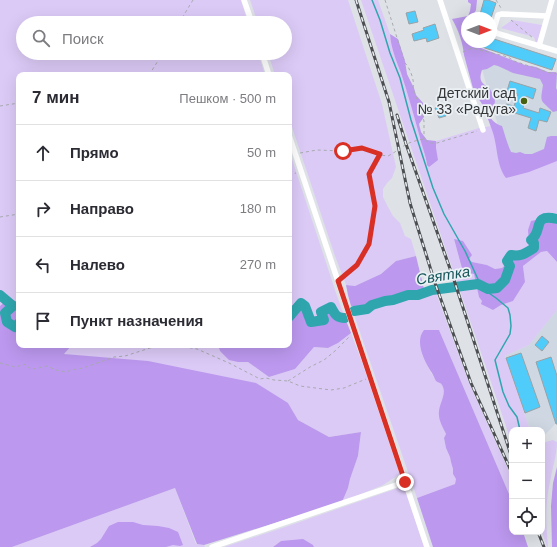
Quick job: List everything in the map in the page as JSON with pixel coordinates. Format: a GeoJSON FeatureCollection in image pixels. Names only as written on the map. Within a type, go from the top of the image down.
{"type":"FeatureCollection","features":[{"type":"Feature","properties":{"kind":"street"},"geometry":{"type":"LineString","coordinates":[[244,0],[250,16]]}},
{"type":"Feature","properties":{"kind":"street"},"geometry":{"type":"LineString","coordinates":[[440,0],[483,130]]}},
{"type":"Feature","properties":{"kind":"street"},"geometry":{"type":"LineString","coordinates":[[537,45],[552,0]]}},
{"type":"Feature","properties":{"kind":"street"},"geometry":{"type":"LineString","coordinates":[[547,16],[498,15],[494,29],[496,33],[557,51]]}},
{"type":"Feature","properties":{"kind":"street"},"geometry":{"type":"LineString","coordinates":[[264,60],[268,72]]}},
{"type":"Feature","properties":{"kind":"street"},"geometry":{"type":"LineString","coordinates":[[292,144],[427,547]]}},
{"type":"Feature","properties":{"kind":"street"},"geometry":{"type":"LineString","coordinates":[[212,547],[405,482]]}},
{"type":"Feature","properties":{"kind":"path"},"geometry":{"type":"LineString","coordinates":[[183,16],[193,0]]}},
{"type":"Feature","properties":{"kind":"path"},"geometry":{"type":"LineString","coordinates":[[385,0],[405,63],[408,66],[414,84],[413,88],[424,121],[424,139]]}},
{"type":"Feature","properties":{"kind":"path"},"geometry":{"type":"LineString","coordinates":[[496,0],[505,14],[533,38],[537,45]]}},
{"type":"Feature","properties":{"kind":"path"},"geometry":{"type":"LineString","coordinates":[[458,54],[472,48],[508,57],[514,61],[553,74],[557,72]]}},
{"type":"Feature","properties":{"kind":"path"},"geometry":{"type":"LineString","coordinates":[[151,72],[159,60]]}},
{"type":"Feature","properties":{"kind":"path"},"geometry":{"type":"LineString","coordinates":[[0,106],[16,103]]}},
{"type":"Feature","properties":{"kind":"path"},"geometry":{"type":"LineString","coordinates":[[295,154],[317,150],[343,151],[362,148],[388,156],[406,144],[424,139],[430,143],[437,143],[483,130]]}},
{"type":"Feature","properties":{"kind":"path"},"geometry":{"type":"LineString","coordinates":[[338,281],[357,265],[369,244],[375,206],[369,174],[380,154]]}},
{"type":"Feature","properties":{"kind":"path"},"geometry":{"type":"LineString","coordinates":[[292,174],[301,172]]}},
{"type":"Feature","properties":{"kind":"path"},"geometry":{"type":"LineString","coordinates":[[0,217],[16,214]]}},
{"type":"Feature","properties":{"kind":"path"},"geometry":{"type":"LineString","coordinates":[[288,381],[324,360],[336,351],[355,331]]}},
{"type":"Feature","properties":{"kind":"path"},"geometry":{"type":"LineString","coordinates":[[0,363],[15,367],[26,364],[29,368],[33,369],[47,366],[66,372],[83,368],[114,357],[125,356],[150,348]]}},
{"type":"Feature","properties":{"kind":"path"},"geometry":{"type":"LineString","coordinates":[[191,348],[229,363],[260,379],[266,378],[288,381],[300,386],[331,390],[344,388],[370,377]]}},
{"type":"Feature","properties":{"kind":"shaded area"},"geometry":{"type":"Polygon","coordinates":[[[0,0],[241,0],[246,16],[16,16],[16,60],[260,60],[264,72],[16,72],[16,301],[8,300],[0,306],[0,0]]]}},
{"type":"Feature","properties":{"kind":"shaded area"},"geometry":{"type":"Polygon","coordinates":[[[250,0],[348,0],[382,104],[396,167],[392,178],[383,189],[383,197],[393,216],[400,223],[405,236],[411,239],[416,256],[396,261],[381,274],[355,286],[346,285],[292,127],[292,72],[274,72],[270,60],[292,60],[292,16],[256,16],[250,0]]]}},
{"type":"Feature","properties":{"kind":"shaded area"},"geometry":{"type":"Polygon","coordinates":[[[361,0],[378,0],[407,91],[427,165],[436,148],[436,141],[479,128],[498,125],[510,168],[550,152],[557,141],[557,224],[536,220],[528,230],[529,246],[523,250],[508,254],[506,264],[502,268],[495,269],[487,265],[472,262],[454,239],[463,272],[474,274],[479,296],[493,310],[501,305],[513,301],[525,282],[523,266],[541,252],[547,251],[557,262],[557,310],[529,345],[505,356],[529,427],[509,427],[509,435],[361,0]]]}},
{"type":"Feature","properties":{"kind":"shaded area"},"geometry":{"type":"Polygon","coordinates":[[[468,0],[477,0],[475,12],[470,12],[471,4],[468,0]]]}},
{"type":"Feature","properties":{"kind":"shaded area"},"geometry":{"type":"Polygon","coordinates":[[[461,17],[461,41],[458,32],[452,19],[461,17]]]}},
{"type":"Feature","properties":{"kind":"shaded area"},"geometry":{"type":"Polygon","coordinates":[[[512,20],[542,25],[538,43],[536,43],[534,37],[501,28],[512,20]]]}},
{"type":"Feature","properties":{"kind":"shaded area"},"geometry":{"type":"Polygon","coordinates":[[[390,34],[398,39],[405,61],[407,74],[416,95],[423,103],[424,117],[419,124],[421,132],[427,140],[436,141],[438,160],[429,167],[427,165],[409,97],[391,44],[390,34]]]}},
{"type":"Feature","properties":{"kind":"shaded area"},"geometry":{"type":"Polygon","coordinates":[[[463,48],[481,48],[525,65],[536,67],[548,72],[557,73],[557,111],[553,112],[542,101],[541,95],[543,85],[540,79],[513,73],[494,65],[482,70],[481,80],[489,87],[495,100],[490,112],[490,117],[495,123],[502,126],[511,152],[532,154],[544,149],[547,137],[557,136],[557,161],[529,172],[506,178],[500,167],[492,130],[482,104],[474,92],[463,48]]]}},
{"type":"Feature","properties":{"kind":"shaded area","name":"Детский сад № 33 «Радуга»"},"geometry":{"type":"Polygon","coordinates":[[[478,55],[557,78],[557,141],[550,152],[510,168],[478,55]]]}},
{"type":"Feature","properties":{"kind":"shaded area"},"geometry":{"type":"Polygon","coordinates":[[[292,159],[345,318],[339,318],[336,315],[324,320],[311,322],[305,306],[292,314],[292,159]]]}},
{"type":"Feature","properties":{"kind":"shaded area"},"geometry":{"type":"Polygon","coordinates":[[[536,220],[557,224],[557,262],[547,251],[541,252],[523,266],[525,282],[513,301],[501,305],[493,310],[481,304],[482,301],[479,297],[474,274],[463,272],[454,239],[463,241],[472,255],[469,259],[472,262],[487,265],[495,269],[502,268],[506,264],[508,254],[523,250],[529,246],[528,230],[531,221],[536,220]]]}},
{"type":"Feature","properties":{"kind":"shaded area"},"geometry":{"type":"Polygon","coordinates":[[[416,256],[424,289],[407,291],[392,297],[383,297],[369,302],[363,307],[351,306],[346,285],[355,286],[381,274],[396,261],[416,256]]]}},
{"type":"Feature","properties":{"kind":"shaded area"},"geometry":{"type":"Polygon","coordinates":[[[424,289],[426,295],[436,293],[469,383],[509,471],[509,494],[439,330],[421,345],[431,372],[436,380],[442,384],[444,389],[440,418],[446,434],[444,438],[446,448],[450,457],[453,474],[456,479],[455,484],[417,498],[351,306],[363,307],[369,302],[383,297],[392,297],[407,291],[424,289]]]}},
{"type":"Feature","properties":{"kind":"shaded area"},"geometry":{"type":"Polygon","coordinates":[[[8,299],[16,301],[16,348],[69,348],[64,354],[148,361],[256,383],[288,403],[298,420],[329,437],[361,432],[358,456],[342,502],[204,545],[197,544],[175,488],[12,547],[0,547],[0,306],[8,299]]]}},
{"type":"Feature","properties":{"kind":"shaded area"},"geometry":{"type":"Polygon","coordinates":[[[301,303],[305,306],[311,322],[323,320],[321,312],[331,307],[335,314],[345,318],[351,333],[338,343],[328,348],[314,347],[295,369],[269,377],[248,362],[229,360],[220,351],[219,348],[292,348],[292,314],[301,303]]]}},
{"type":"Feature","properties":{"kind":"shaded area"},"geometry":{"type":"Polygon","coordinates":[[[557,310],[557,422],[545,435],[545,427],[529,427],[505,356],[529,345],[557,310]]]}},
{"type":"Feature","properties":{"kind":"shaded area"},"geometry":{"type":"Polygon","coordinates":[[[424,330],[439,330],[509,494],[509,535],[524,535],[528,547],[433,547],[417,498],[455,484],[456,479],[453,474],[450,457],[446,448],[444,438],[446,434],[439,417],[444,390],[442,385],[436,381],[426,363],[420,346],[421,335],[424,330]]]}},
{"type":"Feature","properties":{"kind":"shaded area"},"geometry":{"type":"Polygon","coordinates":[[[351,333],[387,427],[400,474],[383,485],[342,502],[358,456],[361,432],[329,437],[298,420],[288,403],[64,354],[69,348],[219,348],[220,351],[238,362],[248,362],[269,377],[295,369],[314,347],[328,348],[338,343],[351,333]]]}},
{"type":"Feature","properties":{"kind":"shaded area"},"geometry":{"type":"Polygon","coordinates":[[[553,440],[557,442],[547,498],[546,522],[548,547],[543,535],[545,535],[545,442],[553,440]]]}},
{"type":"Feature","properties":{"kind":"shaded area"},"geometry":{"type":"Polygon","coordinates":[[[557,467],[557,547],[552,547],[551,506],[553,483],[557,467]]]}},
{"type":"Feature","properties":{"kind":"shaded area"},"geometry":{"type":"Polygon","coordinates":[[[404,486],[424,547],[314,547],[313,545],[281,541],[273,547],[224,547],[288,526],[404,486]]]}},
{"type":"Feature","properties":{"kind":"shaded area"},"geometry":{"type":"Polygon","coordinates":[[[175,488],[196,544],[204,545],[205,547],[12,547],[175,488]]]}},
{"type":"Feature","properties":{"kind":"shaded area"},"geometry":{"type":"Polygon","coordinates":[[[118,522],[133,522],[143,525],[169,528],[178,532],[183,545],[166,547],[90,547],[101,539],[109,526],[118,522]]]}},
{"type":"Feature","properties":{"kind":"shaded area"},"geometry":{"type":"Polygon","coordinates":[[[303,539],[314,547],[273,547],[281,541],[303,539]]]}},
{"type":"Feature","properties":{"kind":"building"},"geometry":{"type":"Polygon","coordinates":[[[484,0],[496,3],[493,12],[481,12],[484,0]]]}},
{"type":"Feature","properties":{"kind":"building"},"geometry":{"type":"Polygon","coordinates":[[[415,11],[418,22],[409,24],[406,13],[415,11]]]}},
{"type":"Feature","properties":{"kind":"building"},"geometry":{"type":"Polygon","coordinates":[[[435,24],[439,38],[427,42],[426,38],[414,41],[412,34],[435,24]]]}},
{"type":"Feature","properties":{"kind":"building"},"geometry":{"type":"Polygon","coordinates":[[[497,40],[556,59],[552,70],[485,48],[497,48],[497,40]]]}},
{"type":"Feature","properties":{"kind":"building"},"geometry":{"type":"Polygon","coordinates":[[[510,81],[536,89],[533,99],[526,96],[523,108],[539,113],[540,108],[551,112],[547,122],[539,120],[536,131],[528,128],[531,118],[505,110],[506,104],[514,106],[518,94],[507,91],[510,81]]]}},
{"type":"Feature","properties":{"kind":"building"},"geometry":{"type":"Polygon","coordinates":[[[443,105],[446,116],[439,118],[435,108],[443,105]]]}},
{"type":"Feature","properties":{"kind":"building"},"geometry":{"type":"Polygon","coordinates":[[[542,336],[549,342],[542,351],[535,345],[542,336]]]}},
{"type":"Feature","properties":{"kind":"building"},"geometry":{"type":"Polygon","coordinates":[[[521,353],[540,407],[525,413],[506,358],[521,353]]]}},
{"type":"Feature","properties":{"kind":"building"},"geometry":{"type":"Polygon","coordinates":[[[551,357],[557,376],[557,424],[536,362],[551,357]]]}},
{"type":"Feature","properties":{"kind":"waterway"},"geometry":{"type":"LineString","coordinates":[[372,0],[400,78],[411,120],[433,188],[444,214],[465,251],[483,289],[508,308],[511,326],[510,334],[495,360],[503,392],[509,406],[517,417],[519,427]]}},
{"type":"Feature","properties":{"kind":"waterway","name":"Святка"},"geometry":{"type":"LineString","coordinates":[[354,311],[367,309],[372,305],[385,301],[408,295],[418,295],[432,290],[478,284],[488,289],[497,288],[505,280],[510,266],[507,261],[511,255],[521,255],[534,248],[534,243],[531,240],[535,236],[539,224],[544,218],[557,219]]}},
{"type":"Feature","properties":{"kind":"waterway","name":"Святка"},"geometry":{"type":"LineString","coordinates":[[0,295],[13,306],[5,313],[7,322],[15,327],[16,326]]}},
{"type":"Feature","properties":{"kind":"waterway","name":"Святка"},"geometry":{"type":"LineString","coordinates":[[292,314],[301,303],[305,306],[311,322],[324,320],[321,312],[331,307],[335,314],[345,318]]}},
{"type":"Feature","properties":{"kind":"railway"},"geometry":{"type":"LineString","coordinates":[[356,0],[389,102],[410,203],[435,283],[471,383],[509,466]]}},
{"type":"Feature","properties":{"kind":"railway"},"geometry":{"type":"LineString","coordinates":[[397,115],[454,280],[509,449]]}},
{"type":"Feature","properties":{"kind":"railway"},"geometry":{"type":"LineString","coordinates":[[539,535],[544,547]]}},
{"type":"Feature","properties":{"kind":"place","name":"Детский сад № 33 «Радуга»"},"geometry":{"type":"Point","coordinates":[524,101]}},
{"type":"Feature","properties":{"kind":"route"},"geometry":{"type":"LineString","coordinates":[[343,151],[362,148],[380,154],[369,174],[375,206],[369,244],[357,265],[338,281],[405,482]]}}]}
